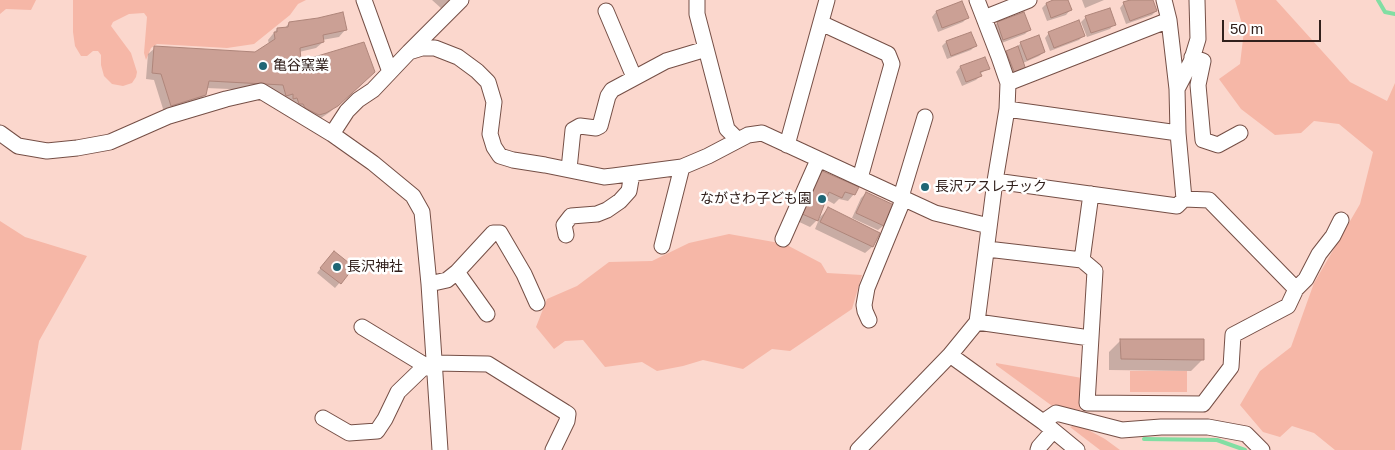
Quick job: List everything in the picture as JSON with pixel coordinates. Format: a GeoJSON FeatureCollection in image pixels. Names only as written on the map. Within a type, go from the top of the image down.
{"type":"FeatureCollection","features":[{"type":"Feature","properties":{"kind":"street"},"geometry":{"type":"LineString","coordinates":[[364,0],[390,72]]}},
{"type":"Feature","properties":{"kind":"street"},"geometry":{"type":"LineString","coordinates":[[332,134],[347,111],[358,100],[373,90],[461,0]]}},
{"type":"Feature","properties":{"kind":"street"},"geometry":{"type":"LineString","coordinates":[[697,0],[697,14],[727,129],[738,140]]}},
{"type":"Feature","properties":{"kind":"street"},"geometry":{"type":"LineString","coordinates":[[787,145],[827,0]]}},
{"type":"Feature","properties":{"kind":"street"},"geometry":{"type":"LineString","coordinates":[[858,450],[950,355],[977,322],[1008,83],[977,0]]}},
{"type":"Feature","properties":{"kind":"street"},"geometry":{"type":"LineString","coordinates":[[984,18],[1029,0]]}},
{"type":"Feature","properties":{"kind":"street"},"geometry":{"type":"LineString","coordinates":[[1164,0],[1169,20],[1177,89],[1178,133],[1184,199]]}},
{"type":"Feature","properties":{"kind":"street"},"geometry":{"type":"LineString","coordinates":[[1177,89],[1198,39],[1197,0]]}},
{"type":"Feature","properties":{"kind":"street"},"geometry":{"type":"LineString","coordinates":[[606,11],[634,77]]}},
{"type":"Feature","properties":{"kind":"street"},"geometry":{"type":"LineString","coordinates":[[1008,83],[1169,20]]}},
{"type":"Feature","properties":{"kind":"street"},"geometry":{"type":"LineString","coordinates":[[820,23],[888,54],[892,64],[860,178]]}},
{"type":"Feature","properties":{"kind":"street"},"geometry":{"type":"LineString","coordinates":[[409,52],[422,48],[435,48],[458,57],[488,82],[494,102],[490,134],[494,147],[500,156],[513,160],[570,169],[604,177],[632,174],[682,167],[738,140],[753,134],[762,133],[935,213],[990,226]]}},
{"type":"Feature","properties":{"kind":"street"},"geometry":{"type":"LineString","coordinates":[[570,169],[573,130],[580,126],[596,128],[600,126],[610,92],[615,87],[666,61],[706,49]]}},
{"type":"Feature","properties":{"kind":"street"},"geometry":{"type":"LineString","coordinates":[[1192,57],[1203,61],[1198,85],[1203,140],[1218,145],[1240,133]]}},
{"type":"Feature","properties":{"kind":"street"},"geometry":{"type":"LineString","coordinates":[[0,133],[18,146],[47,151],[77,148],[110,142],[169,116],[261,91],[332,134],[373,163],[413,196],[422,212],[429,284],[431,367],[440,450]]}},
{"type":"Feature","properties":{"kind":"street"},"geometry":{"type":"LineString","coordinates":[[1006,109],[1178,133]]}},
{"type":"Feature","properties":{"kind":"street"},"geometry":{"type":"LineString","coordinates":[[869,320],[864,311],[867,288],[901,205],[901,197],[925,117]]}},
{"type":"Feature","properties":{"kind":"street"},"geometry":{"type":"LineString","coordinates":[[783,239],[818,160]]}},
{"type":"Feature","properties":{"kind":"street"},"geometry":{"type":"LineString","coordinates":[[662,246],[682,167]]}},
{"type":"Feature","properties":{"kind":"street"},"geometry":{"type":"LineString","coordinates":[[600,223],[612,218],[622,209],[626,202],[632,174]]}},
{"type":"Feature","properties":{"kind":"street"},"geometry":{"type":"LineString","coordinates":[[995,181],[1177,206],[1184,199],[1209,200],[1296,289]]}},
{"type":"Feature","properties":{"kind":"street"},"geometry":{"type":"LineString","coordinates":[[566,235],[564,225],[568,218],[571,216],[602,213],[620,201],[629,191]]}},
{"type":"Feature","properties":{"kind":"street"},"geometry":{"type":"LineString","coordinates":[[1082,260],[1091,194]]}},
{"type":"Feature","properties":{"kind":"street"},"geometry":{"type":"LineString","coordinates":[[987,249],[1082,260],[1095,271],[1086,403],[1203,404],[1232,367],[1233,335],[1288,306],[1296,289],[1306,279],[1318,254],[1333,236],[1341,220]]}},
{"type":"Feature","properties":{"kind":"street"},"geometry":{"type":"LineString","coordinates":[[429,284],[447,280],[457,272],[493,233],[500,232],[524,274],[537,303]]}},
{"type":"Feature","properties":{"kind":"street"},"geometry":{"type":"LineString","coordinates":[[457,272],[487,314]]}},
{"type":"Feature","properties":{"kind":"street"},"geometry":{"type":"LineString","coordinates":[[977,322],[1090,338]]}},
{"type":"Feature","properties":{"kind":"street"},"geometry":{"type":"LineString","coordinates":[[362,327],[431,367]]}},
{"type":"Feature","properties":{"kind":"street"},"geometry":{"type":"LineString","coordinates":[[950,355],[1048,426],[1077,450]]}},
{"type":"Feature","properties":{"kind":"street"},"geometry":{"type":"LineString","coordinates":[[323,418],[349,433],[377,431],[398,392],[431,367],[482,362],[568,414],[558,448]]}},
{"type":"Feature","properties":{"kind":"street"},"geometry":{"type":"LineString","coordinates":[[1038,450],[1048,426],[1056,413],[1122,430],[1161,426],[1208,427],[1246,434],[1262,450]]}},
{"type":"Feature","properties":{"kind":"shaded area"},"geometry":{"type":"Polygon","coordinates":[[[0,0],[36,0],[31,10],[6,9],[0,14],[0,0]]]}},
{"type":"Feature","properties":{"kind":"shaded area"},"geometry":{"type":"Polygon","coordinates":[[[73,0],[306,0],[298,4],[290,15],[254,44],[227,48],[157,44],[151,48],[146,60],[144,53],[147,17],[144,13],[129,14],[113,22],[111,26],[131,53],[137,72],[132,83],[123,86],[112,84],[104,76],[101,55],[98,51],[93,51],[87,56],[81,56],[75,46],[73,0]]]}},
{"type":"Feature","properties":{"kind":"shaded area"},"geometry":{"type":"Polygon","coordinates":[[[1235,0],[1276,0],[1350,82],[1387,101],[1395,83],[1395,450],[1335,450],[1314,433],[1292,426],[1280,437],[1263,432],[1240,405],[1260,371],[1291,347],[1314,283],[1360,204],[1373,152],[1339,124],[1314,121],[1301,133],[1275,135],[1241,109],[1219,79],[1240,64],[1244,31],[1235,0]]]}},
{"type":"Feature","properties":{"kind":"shaded area"},"geometry":{"type":"Polygon","coordinates":[[[0,221],[25,237],[87,256],[39,341],[21,450],[0,450],[0,221]]]}},
{"type":"Feature","properties":{"kind":"shaded area"},"geometry":{"type":"Polygon","coordinates":[[[729,234],[785,244],[821,263],[827,273],[862,275],[852,309],[790,351],[772,349],[743,369],[703,360],[657,371],[642,362],[605,367],[583,340],[565,341],[554,349],[536,327],[547,299],[577,286],[609,262],[652,261],[689,243],[729,234]]]}},
{"type":"Feature","properties":{"kind":"shaded area"},"geometry":{"type":"Polygon","coordinates":[[[996,363],[1082,378],[1080,413],[1055,408],[996,365],[996,363]]]}},
{"type":"Feature","properties":{"kind":"shaded area"},"geometry":{"type":"Polygon","coordinates":[[[1130,371],[1187,371],[1187,392],[1130,392],[1130,371]]]}},
{"type":"Feature","properties":{"kind":"shaded area"},"geometry":{"type":"Polygon","coordinates":[[[1077,424],[1105,439],[1120,450],[1100,450],[1070,427],[1077,424]]]}},
{"type":"Feature","properties":{"kind":"building"},"geometry":{"type":"Polygon","coordinates":[[[1053,0],[1068,0],[1072,10],[1051,18],[1046,3],[1053,0]]]}},
{"type":"Feature","properties":{"kind":"building"},"geometry":{"type":"Polygon","coordinates":[[[1130,0],[1153,0],[1157,11],[1130,21],[1123,2],[1130,0]]]}},
{"type":"Feature","properties":{"kind":"building"},"geometry":{"type":"Polygon","coordinates":[[[962,1],[969,18],[942,28],[936,11],[962,1]]]}},
{"type":"Feature","properties":{"kind":"building"},"geometry":{"type":"Polygon","coordinates":[[[1110,8],[1116,25],[1091,33],[1085,16],[1110,8]]]}},
{"type":"Feature","properties":{"kind":"building","name":"亀谷窯業"},"geometry":{"type":"Polygon","coordinates":[[[343,12],[347,30],[323,35],[324,42],[300,48],[301,61],[364,42],[375,72],[338,106],[326,113],[319,115],[305,108],[303,104],[299,104],[297,98],[293,99],[293,94],[286,96],[283,85],[209,81],[206,95],[171,106],[161,74],[152,73],[154,46],[255,52],[275,39],[274,32],[277,32],[277,28],[288,27],[289,22],[343,12]]]}},
{"type":"Feature","properties":{"kind":"building"},"geometry":{"type":"Polygon","coordinates":[[[1024,12],[1031,30],[1003,40],[997,22],[1024,12]]]}},
{"type":"Feature","properties":{"kind":"building"},"geometry":{"type":"Polygon","coordinates":[[[1079,20],[1085,36],[1054,48],[1048,32],[1079,20]]]}},
{"type":"Feature","properties":{"kind":"building"},"geometry":{"type":"Polygon","coordinates":[[[971,32],[977,46],[951,56],[946,41],[971,32]]]}},
{"type":"Feature","properties":{"kind":"building"},"geometry":{"type":"Polygon","coordinates":[[[1039,35],[1045,52],[1027,60],[1020,42],[1039,35]]]}},
{"type":"Feature","properties":{"kind":"building"},"geometry":{"type":"Polygon","coordinates":[[[1018,46],[1026,70],[1015,74],[1006,51],[1018,46]]]}},
{"type":"Feature","properties":{"kind":"building"},"geometry":{"type":"Polygon","coordinates":[[[985,57],[990,69],[980,72],[982,76],[966,82],[960,66],[985,57]]]}},
{"type":"Feature","properties":{"kind":"building"},"geometry":{"type":"Polygon","coordinates":[[[820,170],[859,187],[855,195],[845,192],[842,198],[829,192],[818,221],[800,213],[820,170]]]}},
{"type":"Feature","properties":{"kind":"building"},"geometry":{"type":"Polygon","coordinates":[[[866,192],[894,205],[884,226],[856,213],[866,192]]]}},
{"type":"Feature","properties":{"kind":"building"},"geometry":{"type":"Polygon","coordinates":[[[828,207],[880,233],[873,247],[820,222],[828,207]]]}},
{"type":"Feature","properties":{"kind":"building","name":"長沢神社"},"geometry":{"type":"Polygon","coordinates":[[[334,251],[354,267],[341,284],[320,268],[334,251]]]}},
{"type":"Feature","properties":{"kind":"building"},"geometry":{"type":"Polygon","coordinates":[[[1120,339],[1204,339],[1204,360],[1121,359],[1120,339]]]}},
{"type":"Feature","properties":{"kind":"waterway"},"geometry":{"type":"LineString","coordinates":[[1378,0],[1385,12],[1395,14]]}},
{"type":"Feature","properties":{"kind":"waterway"},"geometry":{"type":"LineString","coordinates":[[1144,439],[1217,440],[1245,450]]}},
{"type":"Feature","properties":{"kind":"place","name":"亀谷窯業"},"geometry":{"type":"Point","coordinates":[263,66]}},
{"type":"Feature","properties":{"kind":"place","name":"長沢アスレチック"},"geometry":{"type":"Point","coordinates":[925,187]}},
{"type":"Feature","properties":{"kind":"place","name":"ながさわ子ども園"},"geometry":{"type":"Point","coordinates":[822,199]}},
{"type":"Feature","properties":{"kind":"place","name":"長沢神社"},"geometry":{"type":"Point","coordinates":[337,267]}}]}
